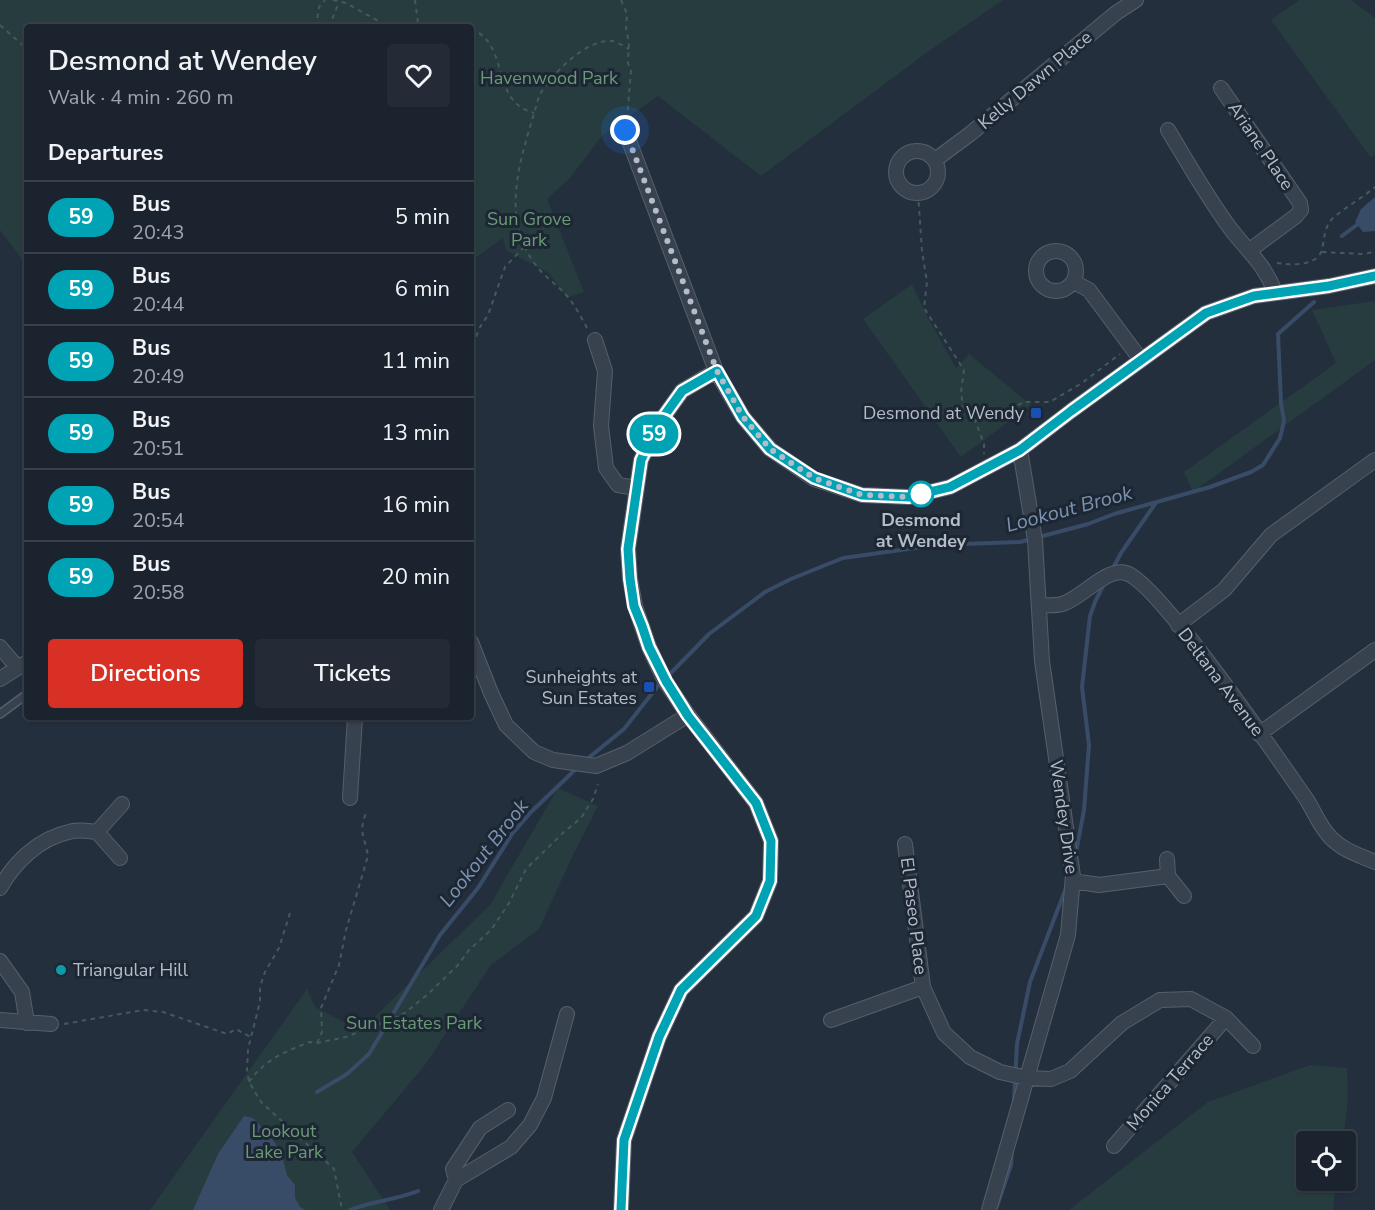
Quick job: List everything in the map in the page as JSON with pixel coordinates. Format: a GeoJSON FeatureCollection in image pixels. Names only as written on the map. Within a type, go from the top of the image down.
{"type":"FeatureCollection","features":[{"type":"Feature","properties":{"kind":"street","name":"Kelly Dawn Place"},"geometry":{"type":"LineString","coordinates":[[935,160],[970,134],[1116,13],[1136,0]]}},
{"type":"Feature","properties":{"kind":"street","name":"Ariane Place"},"geometry":{"type":"LineString","coordinates":[[1221,88],[1300,203],[1300,210],[1296,216],[1250,249]]}},
{"type":"Feature","properties":{"kind":"street"},"geometry":{"type":"LineString","coordinates":[[625,130],[717,371],[743,417],[770,449],[814,478],[862,495],[909,497],[950,487],[1020,450],[1206,313],[1254,296],[1329,286],[1375,276]]}},
{"type":"Feature","properties":{"kind":"street"},"geometry":{"type":"LineString","coordinates":[[1168,130],[1206,193],[1231,229],[1250,249],[1268,274],[1275,292]]}},
{"type":"Feature","properties":{"kind":"street"},"geometry":{"type":"LineString","coordinates":[[912,151],[929,154],[935,160],[938,168],[938,177],[934,185],[927,191],[918,193],[902,187],[897,179],[898,162],[912,151]]}},
{"type":"Feature","properties":{"kind":"street"},"geometry":{"type":"LineString","coordinates":[[1074,282],[1089,290],[1141,360]]}},
{"type":"Feature","properties":{"kind":"street"},"geometry":{"type":"LineString","coordinates":[[595,340],[605,370],[601,426],[606,468],[618,485],[636,488]]}},
{"type":"Feature","properties":{"kind":"street"},"geometry":{"type":"LineString","coordinates":[[621,1210],[624,1140],[664,1028],[681,990],[756,916],[770,881],[771,841],[756,803],[688,716],[666,681],[649,647],[634,606],[628,549],[641,460],[659,423],[682,391],[717,371]]}},
{"type":"Feature","properties":{"kind":"street","name":"Wendey Drive"},"geometry":{"type":"LineString","coordinates":[[989,1210],[1068,936],[1072,881],[1042,661],[1031,510],[1020,450]]}},
{"type":"Feature","properties":{"kind":"street"},"geometry":{"type":"LineString","coordinates":[[1178,625],[1224,590],[1271,535],[1375,460]]}},
{"type":"Feature","properties":{"kind":"street","name":"Deltana Avenue"},"geometry":{"type":"LineString","coordinates":[[1039,606],[1062,604],[1076,598],[1116,572],[1126,573],[1139,581],[1178,625],[1309,803],[1330,837],[1352,853],[1374,860]]}},
{"type":"Feature","properties":{"kind":"street"},"geometry":{"type":"LineString","coordinates":[[0,647],[22,664],[0,679]]}},
{"type":"Feature","properties":{"kind":"street"},"geometry":{"type":"LineString","coordinates":[[474,650],[506,724],[519,740],[534,752],[552,760],[596,766],[627,753],[688,716]]}},
{"type":"Feature","properties":{"kind":"street"},"geometry":{"type":"LineString","coordinates":[[1259,734],[1375,650]]}},
{"type":"Feature","properties":{"kind":"street"},"geometry":{"type":"LineString","coordinates":[[350,798],[355,720]]}},
{"type":"Feature","properties":{"kind":"street"},"geometry":{"type":"LineString","coordinates":[[97,832],[122,804]]}},
{"type":"Feature","properties":{"kind":"street"},"geometry":{"type":"LineString","coordinates":[[0,888],[36,846],[69,831],[97,832],[120,858]]}},
{"type":"Feature","properties":{"kind":"street","name":"El Paseo Place"},"geometry":{"type":"LineString","coordinates":[[905,844],[923,987],[944,1033],[970,1057],[1000,1072],[1027,1078]]}},
{"type":"Feature","properties":{"kind":"street"},"geometry":{"type":"LineString","coordinates":[[1167,859],[1168,876],[1184,896]]}},
{"type":"Feature","properties":{"kind":"street"},"geometry":{"type":"LineString","coordinates":[[1072,881],[1099,885],[1168,876]]}},
{"type":"Feature","properties":{"kind":"street"},"geometry":{"type":"LineString","coordinates":[[0,961],[22,992],[27,1023]]}},
{"type":"Feature","properties":{"kind":"street","name":"El Paseo Place"},"geometry":{"type":"LineString","coordinates":[[831,1020],[923,987]]}},
{"type":"Feature","properties":{"kind":"street","name":"Monica Terrace"},"geometry":{"type":"LineString","coordinates":[[1027,1078],[1051,1079],[1070,1071],[1122,1023],[1160,1000],[1191,999],[1226,1017],[1253,1046]]}},
{"type":"Feature","properties":{"kind":"street"},"geometry":{"type":"LineString","coordinates":[[441,1210],[456,1180],[511,1146],[530,1125],[544,1098],[567,1014]]}},
{"type":"Feature","properties":{"kind":"street","name":"Monica Terrace"},"geometry":{"type":"LineString","coordinates":[[1114,1146],[1226,1017]]}},
{"type":"Feature","properties":{"kind":"street"},"geometry":{"type":"LineString","coordinates":[[0,1020],[51,1024]]}},
{"type":"Feature","properties":{"kind":"street"},"geometry":{"type":"LineString","coordinates":[[456,1180],[453,1169],[480,1128],[508,1110]]}},
{"type":"Feature","properties":{"kind":"lane"},"geometry":{"type":"LineString","coordinates":[[0,714],[24,696]]}},
{"type":"Feature","properties":{"kind":"path"},"geometry":{"type":"LineString","coordinates":[[316,24],[318,8],[325,0]]}},
{"type":"Feature","properties":{"kind":"path"},"geometry":{"type":"LineString","coordinates":[[333,0],[346,3],[384,24]]}},
{"type":"Feature","properties":{"kind":"path"},"geometry":{"type":"LineString","coordinates":[[415,0],[418,23],[420,24]]}},
{"type":"Feature","properties":{"kind":"path"},"geometry":{"type":"LineString","coordinates":[[621,0],[627,14],[628,63],[631,71],[625,130]]}},
{"type":"Feature","properties":{"kind":"path"},"geometry":{"type":"LineString","coordinates":[[330,24],[339,2]]}},
{"type":"Feature","properties":{"kind":"path"},"geometry":{"type":"LineString","coordinates":[[0,25],[24,46]]}},
{"type":"Feature","properties":{"kind":"path"},"geometry":{"type":"LineString","coordinates":[[474,30],[490,42],[503,84],[515,104],[525,111],[534,113]]}},
{"type":"Feature","properties":{"kind":"path"},"geometry":{"type":"LineString","coordinates":[[595,340],[570,300],[535,264],[525,246],[514,211],[515,192],[534,113],[539,96],[547,82],[558,70],[600,43],[614,41],[629,49]]}},
{"type":"Feature","properties":{"kind":"path"},"geometry":{"type":"LineString","coordinates":[[1322,252],[1324,231],[1333,219],[1375,187]]}},
{"type":"Feature","properties":{"kind":"path"},"geometry":{"type":"LineString","coordinates":[[918,193],[927,282],[924,308],[964,370],[961,393],[963,408],[975,420],[984,444],[984,469]]}},
{"type":"Feature","properties":{"kind":"path"},"geometry":{"type":"LineString","coordinates":[[474,343],[488,315],[497,284],[505,267],[525,246]]}},
{"type":"Feature","properties":{"kind":"path"},"geometry":{"type":"LineString","coordinates":[[1268,262],[1305,264],[1322,252],[1362,254],[1375,252]]}},
{"type":"Feature","properties":{"kind":"path"},"geometry":{"type":"LineString","coordinates":[[975,420],[993,418],[1024,402],[1050,402],[1082,383],[1122,352]]}},
{"type":"Feature","properties":{"kind":"path"},"geometry":{"type":"LineString","coordinates":[[249,1082],[260,1068],[271,1060],[310,1041],[317,1043],[346,1037],[392,1019],[405,1013],[428,994],[491,930],[509,903],[526,869],[581,818],[593,799],[598,784]]}},
{"type":"Feature","properties":{"kind":"path"},"geometry":{"type":"LineString","coordinates":[[317,1043],[322,1032],[321,1008],[339,965],[346,930],[368,856],[361,834],[366,813]]}},
{"type":"Feature","properties":{"kind":"path"},"geometry":{"type":"LineString","coordinates":[[290,913],[279,948],[265,972],[260,987],[260,1002],[246,1059],[249,1082],[261,1102],[334,1170],[342,1210]]}},
{"type":"Feature","properties":{"kind":"path"},"geometry":{"type":"LineString","coordinates":[[51,1024],[71,1024],[143,1010],[163,1012],[227,1034],[236,1029],[252,1038]]}},
{"type":"Feature","properties":{"kind":"green space"},"geometry":{"type":"Polygon","coordinates":[[[0,0],[1003,0],[929,51],[761,176],[658,96],[602,136],[570,178],[547,199],[584,292],[567,298],[549,273],[506,250],[503,238],[474,259],[474,24],[24,24],[24,262],[0,230],[0,0]]]}},
{"type":"Feature","properties":{"kind":"green space"},"geometry":{"type":"Polygon","coordinates":[[[1299,0],[1351,0],[1375,18],[1375,155],[1371,158],[1271,20],[1299,0]]]}},
{"type":"Feature","properties":{"kind":"green space"},"geometry":{"type":"Polygon","coordinates":[[[912,284],[956,368],[969,354],[1031,405],[961,457],[863,319],[912,284]]]}},
{"type":"Feature","properties":{"kind":"green space"},"geometry":{"type":"Polygon","coordinates":[[[1375,301],[1375,360],[1193,492],[1184,472],[1336,363],[1312,310],[1375,301]]]}},
{"type":"Feature","properties":{"kind":"green space","name":"Lookout Lake Park"},"geometry":{"type":"Polygon","coordinates":[[[558,788],[598,806],[539,929],[491,965],[425,1065],[352,1152],[390,1210],[150,1210],[307,989],[315,1007],[360,1031],[490,905],[558,788]]]}},
{"type":"Feature","properties":{"kind":"green space"},"geometry":{"type":"Polygon","coordinates":[[[1310,1065],[1347,1068],[1348,1100],[1344,1131],[1296,1131],[1296,1191],[1335,1191],[1333,1210],[1069,1210],[1208,1102],[1310,1065]]]}},
{"type":"Feature","properties":{"kind":"water"},"geometry":{"type":"Polygon","coordinates":[[[1375,197],[1375,231],[1363,232],[1355,222],[1361,209],[1375,197]]]}},
{"type":"Feature","properties":{"kind":"water"},"geometry":{"type":"Polygon","coordinates":[[[244,1116],[253,1118],[281,1151],[287,1175],[295,1185],[295,1198],[300,1207],[305,1210],[193,1210],[218,1154],[244,1116]]]}},
{"type":"Feature","properties":{"kind":"waterway","name":"Lookout Brook"},"geometry":{"type":"LineString","coordinates":[[1342,236],[1358,224]]}},
{"type":"Feature","properties":{"kind":"waterway","name":"Lookout Brook"},"geometry":{"type":"LineString","coordinates":[[667,677],[709,634],[765,592],[843,558],[937,545],[1020,542],[1088,524],[1114,514],[1210,487],[1251,472],[1263,465],[1280,438],[1284,421],[1278,334],[1314,302]]}},
{"type":"Feature","properties":{"kind":"waterway"},"geometry":{"type":"LineString","coordinates":[[1112,570],[1155,504]]}},
{"type":"Feature","properties":{"kind":"waterway"},"geometry":{"type":"LineString","coordinates":[[1075,858],[1084,810],[1089,745],[1082,687],[1090,616],[1105,582]]}},
{"type":"Feature","properties":{"kind":"waterway","name":"Lookout Brook"},"geometry":{"type":"LineString","coordinates":[[586,760],[624,729],[661,682]]}},
{"type":"Feature","properties":{"kind":"waterway","name":"Lookout Brook"},"geometry":{"type":"LineString","coordinates":[[317,1092],[347,1074],[369,1054],[440,935],[478,888],[512,834],[531,812],[578,767]]}},
{"type":"Feature","properties":{"kind":"waterway"},"geometry":{"type":"LineString","coordinates":[[1014,1100],[1017,1044],[1030,982],[1066,888]]}},
{"type":"Feature","properties":{"kind":"waterway"},"geometry":{"type":"LineString","coordinates":[[997,1206],[1011,1165],[1012,1150]]}},
{"type":"Feature","properties":{"kind":"waterway"},"geometry":{"type":"LineString","coordinates":[[350,1210],[418,1191]]}},
{"type":"Feature","properties":{"kind":"bus line","name":"59"},"geometry":{"type":"LineString","coordinates":[[621,1210],[624,1140],[659,1037],[681,990],[756,916],[770,881],[771,841],[756,803],[688,716],[666,681],[649,647],[634,606],[628,549],[641,460],[659,423],[682,391],[717,371],[743,417],[770,449],[814,478],[862,495],[909,497],[950,487],[1020,450],[1206,313],[1254,296],[1329,286],[1375,276]]}},
{"type":"Feature","properties":{"kind":"place","name":"Desmond at Wendy"},"geometry":{"type":"Point","coordinates":[1036,413]}},
{"type":"Feature","properties":{"kind":"place","name":"Desmond at Wendey"},"geometry":{"type":"Point","coordinates":[921,494]}},
{"type":"Feature","properties":{"kind":"place","name":"Sunheights at Sun Estates"},"geometry":{"type":"Point","coordinates":[649,687]}},
{"type":"Feature","properties":{"kind":"place","name":"Triangular Hill"},"geometry":{"type":"Point","coordinates":[61,970]}},
{"type":"Feature","properties":{"kind":"route"},"geometry":{"type":"LineString","coordinates":[[625,130],[717,371],[743,417],[770,449],[814,478],[862,495],[909,497],[930,492],[921,494]]}},
{"type":"Feature","properties":{"kind":"park label","name":"Havenwood Park"},"geometry":{"type":"Point","coordinates":[549,78]}},
{"type":"Feature","properties":{"kind":"park label","name":"Sun Grove Park"},"geometry":{"type":"Point","coordinates":[529,229]}},
{"type":"Feature","properties":{"kind":"park label","name":"Sun Estates Park"},"geometry":{"type":"Point","coordinates":[414,1023]}}]}
